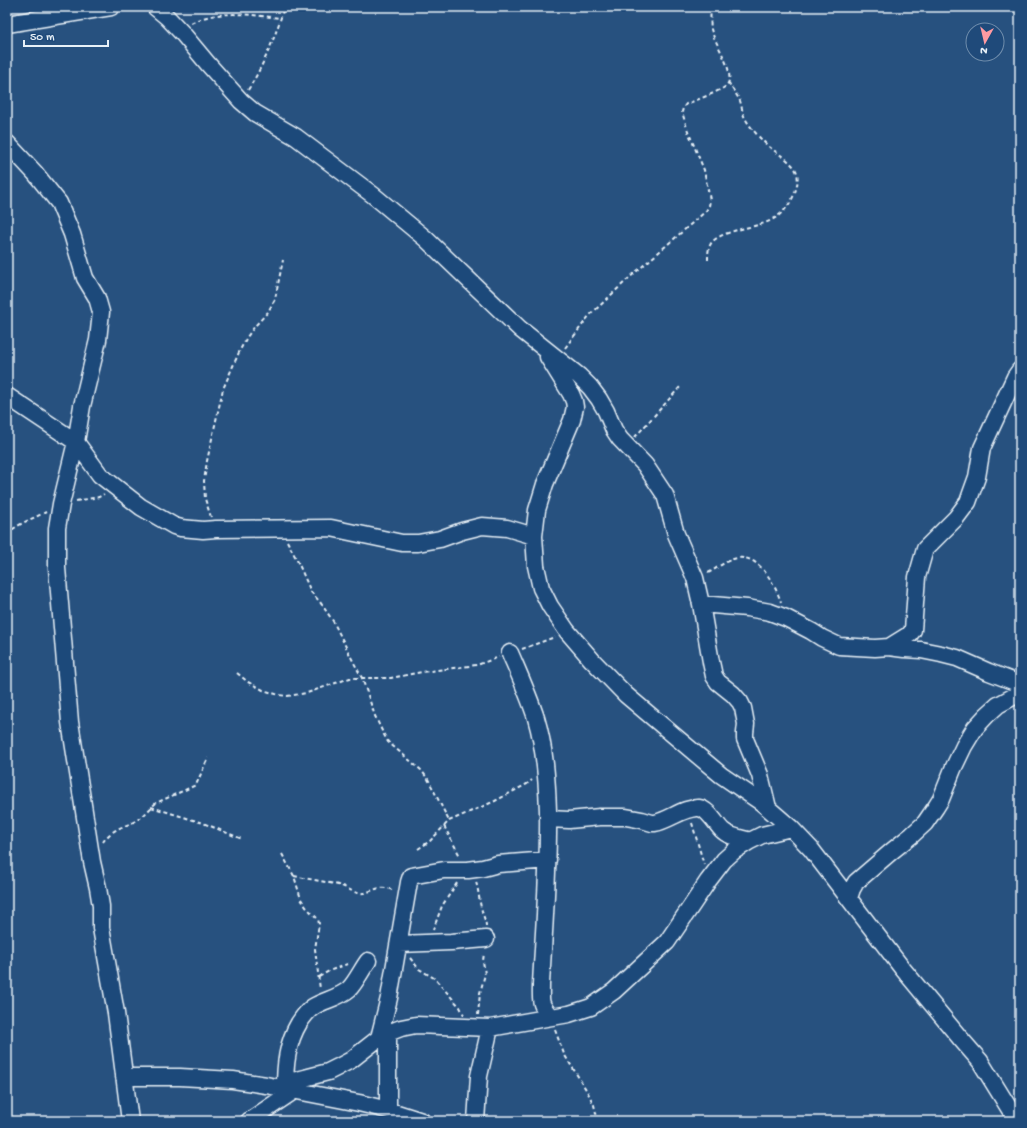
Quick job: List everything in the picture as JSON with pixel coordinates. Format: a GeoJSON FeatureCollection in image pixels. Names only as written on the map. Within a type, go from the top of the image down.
{"type":"FeatureCollection","features":[{"type":"Feature","properties":{"kind":"street"},"geometry":{"type":"LineString","coordinates":[[7,24],[111,7]]}},
{"type":"Feature","properties":{"kind":"street"},"geometry":{"type":"LineString","coordinates":[[155,7],[183,34],[241,101],[256,113],[296,137],[373,195],[426,239],[520,329],[579,376],[590,387],[599,399],[620,439],[645,465],[665,495],[676,534],[695,578],[701,604],[710,662],[714,676],[718,682],[733,694],[743,708],[746,724],[745,739],[760,775],[768,808]]}},
{"type":"Feature","properties":{"kind":"street"},"geometry":{"type":"LineString","coordinates":[[7,142],[59,203],[72,234],[85,278],[97,298],[101,312],[98,340],[61,504],[57,528],[57,568],[70,722],[92,862],[101,906],[101,928],[116,1013],[130,1121]]}},
{"type":"Feature","properties":{"kind":"street"},"geometry":{"type":"LineString","coordinates":[[541,347],[574,401],[572,420],[545,484],[538,510],[534,536],[536,566],[541,588],[550,606],[567,631],[592,660],[626,695],[721,775],[768,808],[791,828],[811,849],[902,968],[980,1061],[1019,1121]]}},
{"type":"Feature","properties":{"kind":"street"},"geometry":{"type":"LineString","coordinates":[[889,647],[905,638],[913,630],[917,577],[925,549],[956,518],[968,502],[977,477],[982,448],[1015,377],[1020,370]]}},
{"type":"Feature","properties":{"kind":"street"},"geometry":{"type":"LineString","coordinates":[[7,396],[76,442],[100,475],[141,507],[174,526],[190,530],[331,528],[402,543],[418,543],[440,539],[482,526],[507,528],[534,536]]}},
{"type":"Feature","properties":{"kind":"street"},"geometry":{"type":"LineString","coordinates":[[701,604],[746,608],[770,612],[811,630],[828,641],[840,646],[875,648],[889,647],[904,650],[921,650],[957,658],[1020,684]]}},
{"type":"Feature","properties":{"kind":"street"},"geometry":{"type":"LineString","coordinates":[[510,653],[536,718],[541,739],[545,768],[547,786],[548,860],[540,984],[542,1006],[551,1017]]}},
{"type":"Feature","properties":{"kind":"street"},"geometry":{"type":"LineString","coordinates":[[849,898],[856,882],[925,823],[936,808],[964,746],[975,728],[986,715],[998,705],[1020,693]]}},
{"type":"Feature","properties":{"kind":"street"},"geometry":{"type":"LineString","coordinates":[[548,819],[570,820],[600,817],[626,818],[655,823],[688,810],[699,808],[706,811],[726,833],[750,841]]}},
{"type":"Feature","properties":{"kind":"street"},"geometry":{"type":"LineString","coordinates":[[249,1121],[288,1087],[338,1067],[351,1060],[384,1035],[402,1028],[416,1025],[490,1028],[569,1014],[591,1007],[614,992],[667,942],[708,881],[724,860],[734,851],[750,841],[773,832],[791,828]]}},
{"type":"Feature","properties":{"kind":"street"},"geometry":{"type":"LineString","coordinates":[[388,1110],[384,1035],[389,998],[411,876],[444,870],[463,876],[498,864],[548,860]]}},
{"type":"Feature","properties":{"kind":"street"},"geometry":{"type":"LineString","coordinates":[[399,944],[486,939]]}},
{"type":"Feature","properties":{"kind":"street"},"geometry":{"type":"LineString","coordinates":[[288,1087],[287,1056],[289,1043],[295,1030],[306,1013],[313,1007],[341,994],[348,989],[368,961]]}},
{"type":"Feature","properties":{"kind":"street"},"geometry":{"type":"LineString","coordinates":[[476,1121],[479,1076],[490,1028]]}},
{"type":"Feature","properties":{"kind":"street"},"geometry":{"type":"LineString","coordinates":[[124,1077],[233,1080],[288,1087],[388,1110],[422,1121]]}},
{"type":"Feature","properties":{"kind":"path"},"geometry":{"type":"LineString","coordinates":[[241,101],[265,60],[284,7]]}},
{"type":"Feature","properties":{"kind":"path"},"geometry":{"type":"LineString","coordinates":[[564,365],[563,351],[589,316],[629,278],[710,206],[704,170],[682,112],[686,104],[724,88],[729,83],[730,76],[728,67],[714,40],[711,28],[710,7]]}},
{"type":"Feature","properties":{"kind":"path"},"geometry":{"type":"LineString","coordinates":[[183,34],[191,23],[199,19],[212,16],[254,15],[280,18]]}},
{"type":"Feature","properties":{"kind":"path"},"geometry":{"type":"LineString","coordinates":[[708,260],[709,248],[720,236],[764,224],[776,218],[788,206],[796,192],[798,179],[793,167],[779,154],[767,146],[750,125],[745,118],[740,102],[729,83]]}},
{"type":"Feature","properties":{"kind":"path"},"geometry":{"type":"LineString","coordinates":[[216,529],[205,499],[204,480],[223,389],[247,337],[268,312],[275,299],[283,260]]}},
{"type":"Feature","properties":{"kind":"path"},"geometry":{"type":"LineString","coordinates":[[627,447],[681,386]]}},
{"type":"Feature","properties":{"kind":"path"},"geometry":{"type":"LineString","coordinates":[[7,534],[30,518],[45,513],[61,504],[99,497],[113,485]]}},
{"type":"Feature","properties":{"kind":"path"},"geometry":{"type":"LineString","coordinates":[[281,529],[311,592],[333,621],[362,678],[375,716],[388,742],[425,775],[449,821]]}},
{"type":"Feature","properties":{"kind":"path"},"geometry":{"type":"LineString","coordinates":[[695,578],[726,562],[738,558],[749,559],[766,573],[778,593],[786,618]]}},
{"type":"Feature","properties":{"kind":"path"},"geometry":{"type":"LineString","coordinates":[[237,673],[248,682],[263,690],[287,696],[307,693],[347,679],[391,678],[422,672],[477,665],[554,638],[567,631]]}},
{"type":"Feature","properties":{"kind":"path"},"geometry":{"type":"LineString","coordinates":[[102,844],[107,836],[113,831],[140,818],[156,803],[196,785],[208,758]]}},
{"type":"Feature","properties":{"kind":"path"},"geometry":{"type":"LineString","coordinates":[[418,849],[430,841],[449,821],[495,801],[527,784],[545,768]]}},
{"type":"Feature","properties":{"kind":"path"},"geometry":{"type":"LineString","coordinates":[[151,807],[203,823],[242,838]]}},
{"type":"Feature","properties":{"kind":"path"},"geometry":{"type":"LineString","coordinates":[[688,810],[708,881]]}},
{"type":"Feature","properties":{"kind":"path"},"geometry":{"type":"LineString","coordinates":[[430,943],[435,922],[442,906],[463,876],[462,862],[444,826]]}},
{"type":"Feature","properties":{"kind":"path"},"geometry":{"type":"LineString","coordinates":[[282,854],[294,876],[301,899],[306,907],[318,919],[319,924],[315,949],[322,1002]]}},
{"type":"Feature","properties":{"kind":"path"},"geometry":{"type":"LineString","coordinates":[[294,876],[346,887],[359,894],[377,888],[391,889],[399,893],[406,901]]}},
{"type":"Feature","properties":{"kind":"path"},"geometry":{"type":"LineString","coordinates":[[399,944],[420,969],[434,978],[460,1006],[463,1011],[467,1028]]}},
{"type":"Feature","properties":{"kind":"path"},"geometry":{"type":"LineString","coordinates":[[551,1017],[557,1038],[564,1054],[587,1091],[594,1105],[598,1121]]}}]}
